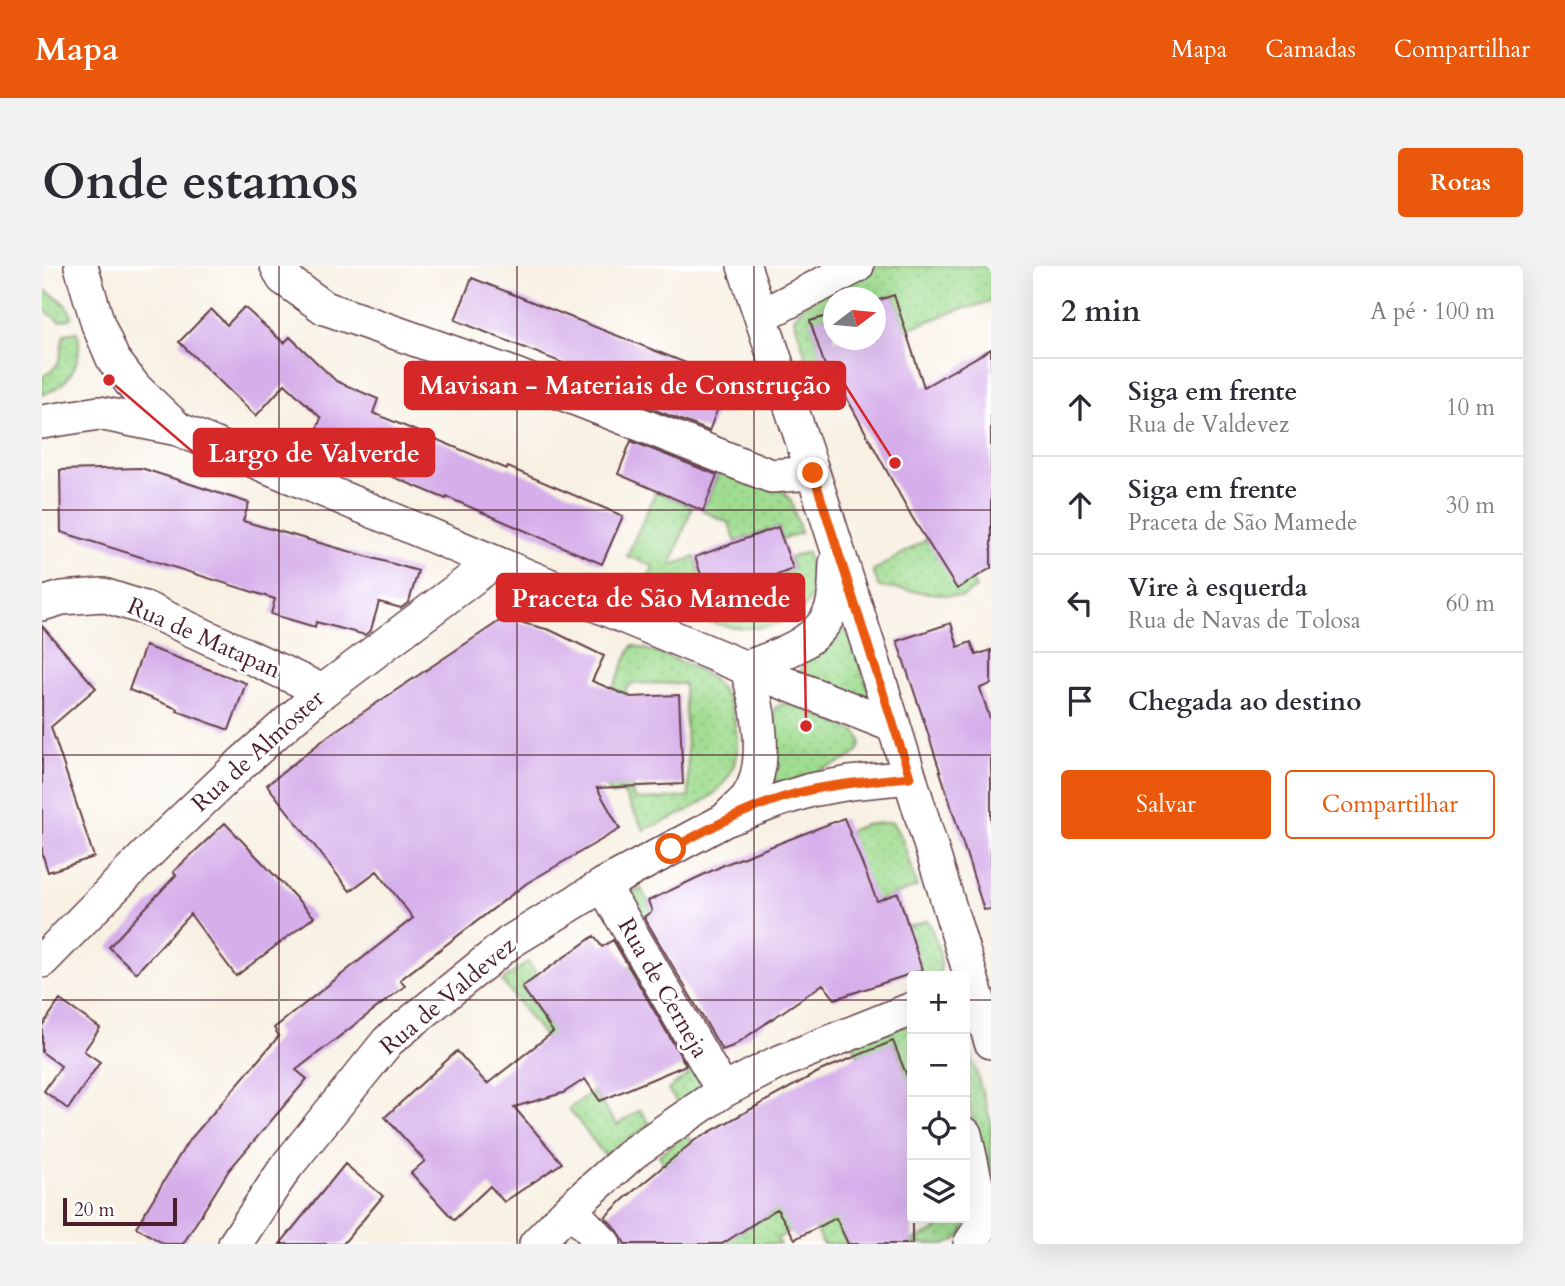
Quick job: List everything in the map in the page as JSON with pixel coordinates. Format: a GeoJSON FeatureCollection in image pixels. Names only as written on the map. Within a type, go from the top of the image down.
{"type":"FeatureCollection","features":[{"type":"Feature","properties":{"kind":"street"},"geometry":{"type":"LineString","coordinates":[[81,266],[98,324],[113,359],[135,388],[178,429]]}},
{"type":"Feature","properties":{"kind":"street"},"geometry":{"type":"LineString","coordinates":[[277,266],[283,278],[325,308],[509,372],[771,476],[813,473]]}},
{"type":"Feature","properties":{"kind":"street"},"geometry":{"type":"LineString","coordinates":[[744,266],[910,777],[964,971]]}},
{"type":"Feature","properties":{"kind":"street"},"geometry":{"type":"LineString","coordinates":[[761,316],[857,266]]}},
{"type":"Feature","properties":{"kind":"street"},"geometry":{"type":"LineString","coordinates":[[42,422],[99,413],[178,429],[746,668],[894,726]]}},
{"type":"Feature","properties":{"kind":"street"},"geometry":{"type":"LineString","coordinates":[[746,668],[804,642],[824,625],[832,606],[836,543]]}},
{"type":"Feature","properties":{"kind":"street","name":"Rua de Almoster"},"geometry":{"type":"LineString","coordinates":[[44,953],[243,762],[323,691],[494,562]]}},
{"type":"Feature","properties":{"kind":"street","name":"Rua de Matapan"},"geometry":{"type":"LineString","coordinates":[[42,604],[62,598],[103,595],[147,609],[323,691]]}},
{"type":"Feature","properties":{"kind":"street"},"geometry":{"type":"LineString","coordinates":[[725,820],[747,797],[758,775],[758,714],[746,668]]}},
{"type":"Feature","properties":{"kind":"street"},"geometry":{"type":"LineString","coordinates":[[725,820],[811,790],[910,777]]}},
{"type":"Feature","properties":{"kind":"street","name":"Rua de Valdevez"},"geometry":{"type":"LineString","coordinates":[[236,1244],[286,1167],[388,1041],[510,942],[603,885],[725,820]]}},
{"type":"Feature","properties":{"kind":"street","name":"Rua de Cerneja"},"geometry":{"type":"LineString","coordinates":[[603,885],[723,1091]]}},
{"type":"Feature","properties":{"kind":"street"},"geometry":{"type":"LineString","coordinates":[[970,992],[991,1042]]}},
{"type":"Feature","properties":{"kind":"street"},"geometry":{"type":"LineString","coordinates":[[536,1244],[564,1214],[634,1152],[723,1091],[777,1063],[907,1011]]}},
{"type":"Feature","properties":{"kind":"street"},"geometry":{"type":"LineString","coordinates":[[970,1157],[979,1197],[979,1229],[970,1244]]}},
{"type":"Feature","properties":{"kind":"street"},"geometry":{"type":"LineString","coordinates":[[564,1214],[582,1244]]}},
{"type":"Feature","properties":{"kind":"street"},"geometry":{"type":"LineString","coordinates":[[564,1214],[604,1244]]}},
{"type":"Feature","properties":{"kind":"green space"},"geometry":{"type":"Polygon","coordinates":[[[878,266],[991,266],[991,302],[958,310],[905,330],[894,295],[886,298],[886,287],[836,287],[878,266]]]}},
{"type":"Feature","properties":{"kind":"green space"},"geometry":{"type":"Polygon","coordinates":[[[42,289],[64,304],[72,317],[70,319],[59,321],[42,308],[42,289]]]}},
{"type":"Feature","properties":{"kind":"green space"},"geometry":{"type":"Polygon","coordinates":[[[823,294],[823,318],[811,322],[835,396],[819,400],[794,318],[806,302],[823,294]]]}},
{"type":"Feature","properties":{"kind":"green space"},"geometry":{"type":"Polygon","coordinates":[[[77,332],[79,353],[71,373],[60,386],[42,395],[42,377],[58,363],[64,334],[77,332]]]}},
{"type":"Feature","properties":{"kind":"green space"},"geometry":{"type":"Polygon","coordinates":[[[709,459],[782,490],[791,501],[801,533],[782,539],[778,527],[736,542],[729,523],[703,511],[717,476],[705,470],[709,459]]]}},
{"type":"Feature","properties":{"kind":"green space"},"geometry":{"type":"Polygon","coordinates":[[[656,491],[692,507],[671,565],[695,557],[710,599],[793,569],[789,558],[807,552],[812,586],[811,595],[803,609],[777,624],[738,628],[698,619],[641,597],[653,566],[627,556],[656,491]]]}},
{"type":"Feature","properties":{"kind":"green space"},"geometry":{"type":"Polygon","coordinates":[[[926,540],[971,580],[976,588],[962,597],[879,587],[873,571],[926,540]]]}},
{"type":"Feature","properties":{"kind":"green space"},"geometry":{"type":"Polygon","coordinates":[[[846,629],[871,698],[867,703],[799,672],[801,666],[846,629]]]}},
{"type":"Feature","properties":{"kind":"green space"},"geometry":{"type":"Polygon","coordinates":[[[633,645],[677,660],[709,677],[728,699],[736,731],[737,752],[732,770],[723,784],[696,806],[644,830],[622,791],[612,796],[599,775],[630,762],[633,797],[639,800],[689,797],[684,684],[634,683],[626,688],[627,741],[606,743],[613,689],[633,645]]]}},
{"type":"Feature","properties":{"kind":"green space"},"geometry":{"type":"Polygon","coordinates":[[[786,704],[855,731],[860,739],[857,752],[842,762],[802,777],[781,784],[775,781],[772,773],[777,740],[774,709],[786,704]]]}},
{"type":"Feature","properties":{"kind":"green space"},"geometry":{"type":"Polygon","coordinates":[[[892,822],[902,839],[917,887],[867,904],[849,831],[863,825],[892,822]]]}},
{"type":"Feature","properties":{"kind":"green space"},"geometry":{"type":"Polygon","coordinates":[[[641,888],[672,949],[655,958],[629,902],[634,892],[641,888]]]}},
{"type":"Feature","properties":{"kind":"green space"},"geometry":{"type":"Polygon","coordinates":[[[928,920],[938,948],[941,962],[939,971],[918,971],[921,970],[908,927],[928,920]]]}},
{"type":"Feature","properties":{"kind":"green space"},"geometry":{"type":"Polygon","coordinates":[[[528,962],[538,976],[522,988],[548,1025],[636,963],[656,998],[564,1063],[502,981],[528,962]]]}},
{"type":"Feature","properties":{"kind":"green space"},"geometry":{"type":"Polygon","coordinates":[[[901,1026],[907,1027],[907,1076],[894,1042],[858,1056],[853,1043],[901,1026]]]}},
{"type":"Feature","properties":{"kind":"green space"},"geometry":{"type":"Polygon","coordinates":[[[675,1029],[700,1083],[678,1104],[668,1090],[689,1074],[664,1037],[675,1029]]]}},
{"type":"Feature","properties":{"kind":"green space"},"geometry":{"type":"Polygon","coordinates":[[[970,1052],[991,1122],[991,1195],[970,1109],[970,1052]]]}},
{"type":"Feature","properties":{"kind":"green space"},"geometry":{"type":"Polygon","coordinates":[[[907,1085],[907,1137],[889,1093],[907,1085]]]}},
{"type":"Feature","properties":{"kind":"green space"},"geometry":{"type":"Polygon","coordinates":[[[593,1091],[617,1125],[640,1110],[650,1124],[605,1156],[569,1109],[593,1091]]]}},
{"type":"Feature","properties":{"kind":"green space"},"geometry":{"type":"Polygon","coordinates":[[[804,1133],[848,1244],[823,1244],[813,1224],[790,1231],[777,1239],[780,1244],[726,1244],[725,1242],[774,1211],[750,1178],[665,1165],[659,1155],[686,1134],[711,1165],[804,1133]]]}},
{"type":"Feature","properties":{"kind":"green space"},"geometry":{"type":"Polygon","coordinates":[[[934,1223],[966,1223],[961,1235],[946,1244],[905,1244],[937,1230],[934,1223]]]}},
{"type":"Feature","properties":{"kind":"building"},"geometry":{"type":"Polygon","coordinates":[[[472,278],[729,380],[709,431],[645,406],[648,397],[455,320],[472,278]]]}},
{"type":"Feature","properties":{"kind":"building"},"geometry":{"type":"Polygon","coordinates":[[[894,295],[924,387],[991,349],[991,568],[957,589],[912,517],[844,393],[835,396],[810,321],[823,317],[823,350],[886,350],[886,298],[894,295]]]}},
{"type":"Feature","properties":{"kind":"building"},"geometry":{"type":"Polygon","coordinates":[[[244,307],[284,343],[290,337],[336,381],[378,399],[373,413],[623,516],[602,564],[447,497],[446,499],[311,443],[321,418],[285,384],[256,416],[179,342],[211,309],[227,325],[244,307]]]}},
{"type":"Feature","properties":{"kind":"building"},"geometry":{"type":"Polygon","coordinates":[[[631,441],[717,475],[703,511],[618,474],[631,441]]]}},
{"type":"Feature","properties":{"kind":"building"},"geometry":{"type":"Polygon","coordinates":[[[141,468],[249,503],[243,521],[418,571],[409,602],[401,608],[379,602],[371,630],[365,635],[316,622],[315,627],[271,614],[275,599],[61,532],[60,470],[141,468]]]}},
{"type":"Feature","properties":{"kind":"building"},"geometry":{"type":"Polygon","coordinates":[[[778,527],[793,569],[710,600],[695,557],[778,527]]]}},
{"type":"Feature","properties":{"kind":"building"},"geometry":{"type":"Polygon","coordinates":[[[504,618],[550,630],[604,656],[592,681],[631,697],[679,695],[683,784],[597,788],[620,829],[527,883],[400,980],[405,986],[296,1070],[307,1079],[229,1170],[183,1244],[164,1244],[136,1227],[187,1143],[279,1036],[274,1028],[413,918],[377,871],[350,891],[267,785],[332,733],[504,618]]]}},
{"type":"Feature","properties":{"kind":"building"},"geometry":{"type":"Polygon","coordinates":[[[951,623],[958,647],[971,642],[976,655],[991,650],[991,684],[980,688],[991,722],[991,909],[984,910],[897,641],[951,623]]]}},
{"type":"Feature","properties":{"kind":"building"},"geometry":{"type":"Polygon","coordinates":[[[42,626],[96,688],[51,727],[94,857],[48,872],[42,853],[42,626]]]}},
{"type":"Feature","properties":{"kind":"building"},"geometry":{"type":"Polygon","coordinates":[[[145,646],[246,683],[229,730],[129,690],[145,646]]]}},
{"type":"Feature","properties":{"kind":"building"},"geometry":{"type":"Polygon","coordinates":[[[844,818],[877,901],[898,893],[922,970],[907,971],[907,975],[835,999],[823,984],[733,1046],[722,1050],[644,917],[652,911],[648,901],[726,864],[844,818]]]}},
{"type":"Feature","properties":{"kind":"building"},"geometry":{"type":"Polygon","coordinates":[[[225,823],[314,917],[236,976],[190,914],[136,973],[109,947],[176,875],[173,872],[225,823]]]}},
{"type":"Feature","properties":{"kind":"building"},"geometry":{"type":"Polygon","coordinates":[[[594,936],[602,947],[613,940],[686,1065],[600,1101],[585,1079],[563,1093],[514,1107],[562,1163],[504,1202],[490,1186],[454,1220],[411,1173],[425,1161],[385,1117],[457,1051],[487,1084],[553,1032],[522,987],[594,936]]]}},
{"type":"Feature","properties":{"kind":"building"},"geometry":{"type":"Polygon","coordinates":[[[60,1000],[100,1028],[84,1051],[100,1062],[68,1109],[44,1091],[61,1066],[42,1052],[42,1026],[60,1000]]]}},
{"type":"Feature","properties":{"kind":"building"},"geometry":{"type":"Polygon","coordinates":[[[893,1041],[907,1076],[907,1223],[912,1223],[912,1244],[848,1244],[836,1218],[795,1239],[777,1209],[722,1244],[625,1244],[618,1231],[605,1217],[624,1199],[695,1140],[820,1071],[893,1041]]]}},
{"type":"Feature","properties":{"kind":"building"},"geometry":{"type":"Polygon","coordinates":[[[345,1164],[383,1196],[343,1244],[280,1244],[345,1164]]]}},
{"type":"Feature","properties":{"kind":"place","name":"Largo de Valverde"},"geometry":{"type":"Point","coordinates":[109,380]}},
{"type":"Feature","properties":{"kind":"place","name":"Mavisan - Materiais de Construção"},"geometry":{"type":"Point","coordinates":[895,463]}},
{"type":"Feature","properties":{"kind":"place","name":"Praceta de São Mamede"},"geometry":{"type":"Point","coordinates":[806,726]}},
{"type":"Feature","properties":{"kind":"route"},"geometry":{"type":"LineString","coordinates":[[671,849],[725,820],[811,790],[910,777],[813,473]]}}]}
